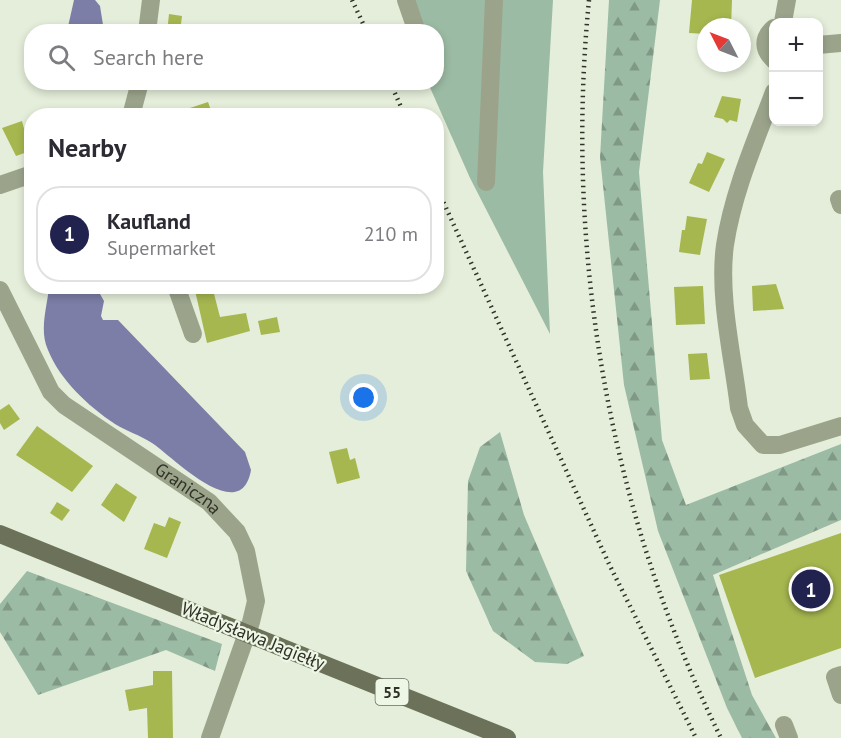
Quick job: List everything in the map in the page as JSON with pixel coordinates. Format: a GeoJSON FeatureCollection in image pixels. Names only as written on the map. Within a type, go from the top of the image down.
{"type":"FeatureCollection","features":[{"type":"Feature","properties":{"kind":"main road","name":"Władysława Jagiełły"},"geometry":{"type":"LineString","coordinates":[[0,534],[507,738]]}},
{"type":"Feature","properties":{"kind":"street"},"geometry":{"type":"LineString","coordinates":[[148,24],[151,0]]}},
{"type":"Feature","properties":{"kind":"street"},"geometry":{"type":"LineString","coordinates":[[406,0],[414,24]]}},
{"type":"Feature","properties":{"kind":"street"},"geometry":{"type":"LineString","coordinates":[[486,182],[494,0]]}},
{"type":"Feature","properties":{"kind":"street"},"geometry":{"type":"LineString","coordinates":[[784,18],[787,0]]}},
{"type":"Feature","properties":{"kind":"street"},"geometry":{"type":"LineString","coordinates":[[769,34],[765,39],[765,47],[769,53]]}},
{"type":"Feature","properties":{"kind":"street"},"geometry":{"type":"LineString","coordinates":[[823,44],[841,42]]}},
{"type":"Feature","properties":{"kind":"street"},"geometry":{"type":"LineString","coordinates":[[133,108],[138,90]]}},
{"type":"Feature","properties":{"kind":"street"},"geometry":{"type":"LineString","coordinates":[[769,105],[739,186],[725,246],[723,280],[740,408],[745,425],[763,446],[780,445],[841,426]]}},
{"type":"Feature","properties":{"kind":"street"},"geometry":{"type":"LineString","coordinates":[[0,185],[24,177]]}},
{"type":"Feature","properties":{"kind":"street","name":"Graniczna"},"geometry":{"type":"LineString","coordinates":[[0,290],[51,392],[64,405],[209,502],[237,532],[246,551],[256,601],[251,622],[210,738]]}},
{"type":"Feature","properties":{"kind":"street"},"geometry":{"type":"LineString","coordinates":[[179,294],[193,334]]}},
{"type":"Feature","properties":{"kind":"street"},"geometry":{"type":"LineString","coordinates":[[841,675],[835,677],[841,695]]}},
{"type":"Feature","properties":{"kind":"green space"},"geometry":{"type":"Polygon","coordinates":[[[403,0],[553,0],[543,172],[550,334],[470,178],[444,119],[444,108],[439,108],[431,90],[444,90],[444,24],[411,24],[403,0]]]}},
{"type":"Feature","properties":{"kind":"green space"},"geometry":{"type":"Polygon","coordinates":[[[609,0],[660,0],[639,172],[662,440],[686,505],[841,444],[841,520],[713,575],[752,695],[776,738],[742,738],[727,708],[658,531],[624,385],[600,157],[609,0]]]}},
{"type":"Feature","properties":{"kind":"green space"},"geometry":{"type":"Polygon","coordinates":[[[500,432],[524,515],[584,656],[567,664],[535,662],[493,631],[466,571],[468,481],[480,447],[500,432]]]}},
{"type":"Feature","properties":{"kind":"green space"},"geometry":{"type":"Polygon","coordinates":[[[27,571],[222,644],[215,671],[166,650],[38,695],[0,632],[0,604],[27,571]]]}},
{"type":"Feature","properties":{"kind":"water"},"geometry":{"type":"Polygon","coordinates":[[[74,0],[95,0],[100,6],[103,24],[69,24],[74,0]]]}},
{"type":"Feature","properties":{"kind":"water"},"geometry":{"type":"Polygon","coordinates":[[[48,294],[100,294],[104,301],[101,316],[103,320],[118,320],[245,452],[251,470],[245,486],[234,492],[221,490],[205,483],[152,443],[119,426],[85,401],[67,382],[53,361],[45,342],[44,319],[48,294]]]}},
{"type":"Feature","properties":{"kind":"building"},"geometry":{"type":"Polygon","coordinates":[[[692,0],[732,0],[731,18],[697,18],[697,33],[689,33],[692,0]]]}},
{"type":"Feature","properties":{"kind":"building"},"geometry":{"type":"Polygon","coordinates":[[[169,14],[182,16],[181,24],[168,24],[169,14]]]}},
{"type":"Feature","properties":{"kind":"building"},"geometry":{"type":"Polygon","coordinates":[[[722,96],[741,99],[737,122],[730,120],[727,123],[723,119],[714,117],[722,96]]]}},
{"type":"Feature","properties":{"kind":"building"},"geometry":{"type":"Polygon","coordinates":[[[208,102],[210,108],[190,108],[208,102]]]}},
{"type":"Feature","properties":{"kind":"building"},"geometry":{"type":"Polygon","coordinates":[[[22,121],[24,153],[16,156],[2,128],[22,121]]]}},
{"type":"Feature","properties":{"kind":"building"},"geometry":{"type":"Polygon","coordinates":[[[707,152],[725,159],[709,192],[689,183],[698,163],[702,164],[707,152]]]}},
{"type":"Feature","properties":{"kind":"building"},"geometry":{"type":"Polygon","coordinates":[[[687,216],[707,219],[700,255],[679,252],[682,230],[685,230],[687,216]]]}},
{"type":"Feature","properties":{"kind":"building"},"geometry":{"type":"Polygon","coordinates":[[[776,284],[784,309],[753,311],[752,286],[776,284]]]}},
{"type":"Feature","properties":{"kind":"building"},"geometry":{"type":"Polygon","coordinates":[[[703,286],[705,324],[676,325],[674,287],[703,286]]]}},
{"type":"Feature","properties":{"kind":"building"},"geometry":{"type":"Polygon","coordinates":[[[196,294],[214,294],[220,317],[246,313],[250,331],[207,343],[196,294]]]}},
{"type":"Feature","properties":{"kind":"building"},"geometry":{"type":"Polygon","coordinates":[[[277,317],[280,332],[261,335],[258,321],[277,317]]]}},
{"type":"Feature","properties":{"kind":"building"},"geometry":{"type":"Polygon","coordinates":[[[707,353],[710,379],[690,380],[688,354],[707,353]]]}},
{"type":"Feature","properties":{"kind":"building"},"geometry":{"type":"Polygon","coordinates":[[[9,404],[20,419],[4,430],[0,423],[0,410],[9,404]]]}},
{"type":"Feature","properties":{"kind":"building"},"geometry":{"type":"Polygon","coordinates":[[[37,426],[93,466],[72,492],[16,455],[37,426]]]}},
{"type":"Feature","properties":{"kind":"building"},"geometry":{"type":"Polygon","coordinates":[[[347,448],[350,460],[355,458],[360,478],[337,484],[329,452],[347,448]]]}},
{"type":"Feature","properties":{"kind":"building"},"geometry":{"type":"Polygon","coordinates":[[[116,483],[137,497],[124,522],[101,505],[116,483]]]}},
{"type":"Feature","properties":{"kind":"building"},"geometry":{"type":"Polygon","coordinates":[[[57,502],[70,510],[62,521],[50,513],[57,502]]]}},
{"type":"Feature","properties":{"kind":"building"},"geometry":{"type":"Polygon","coordinates":[[[169,517],[181,522],[167,558],[144,549],[154,523],[165,527],[169,517]]]}},
{"type":"Feature","properties":{"kind":"building"},"geometry":{"type":"Polygon","coordinates":[[[841,533],[841,648],[755,678],[719,575],[841,533]]]}},
{"type":"Feature","properties":{"kind":"building"},"geometry":{"type":"Polygon","coordinates":[[[153,671],[172,671],[173,738],[148,738],[147,708],[129,711],[125,690],[153,685],[153,671]]]}},
{"type":"Feature","properties":{"kind":"railway"},"geometry":{"type":"LineString","coordinates":[[352,0],[363,24]]}},
{"type":"Feature","properties":{"kind":"railway"},"geometry":{"type":"LineString","coordinates":[[589,0],[583,94],[583,189],[590,284],[604,378],[623,471],[650,562],[682,651],[721,738]]}},
{"type":"Feature","properties":{"kind":"railway"},"geometry":{"type":"LineString","coordinates":[[394,90],[401,108]]}},
{"type":"Feature","properties":{"kind":"railway"},"geometry":{"type":"LineString","coordinates":[[444,203],[609,564],[696,738]]}},
{"type":"Feature","properties":{"kind":"place","name":"Kaufland"},"geometry":{"type":"Point","coordinates":[811,589]}}]}
